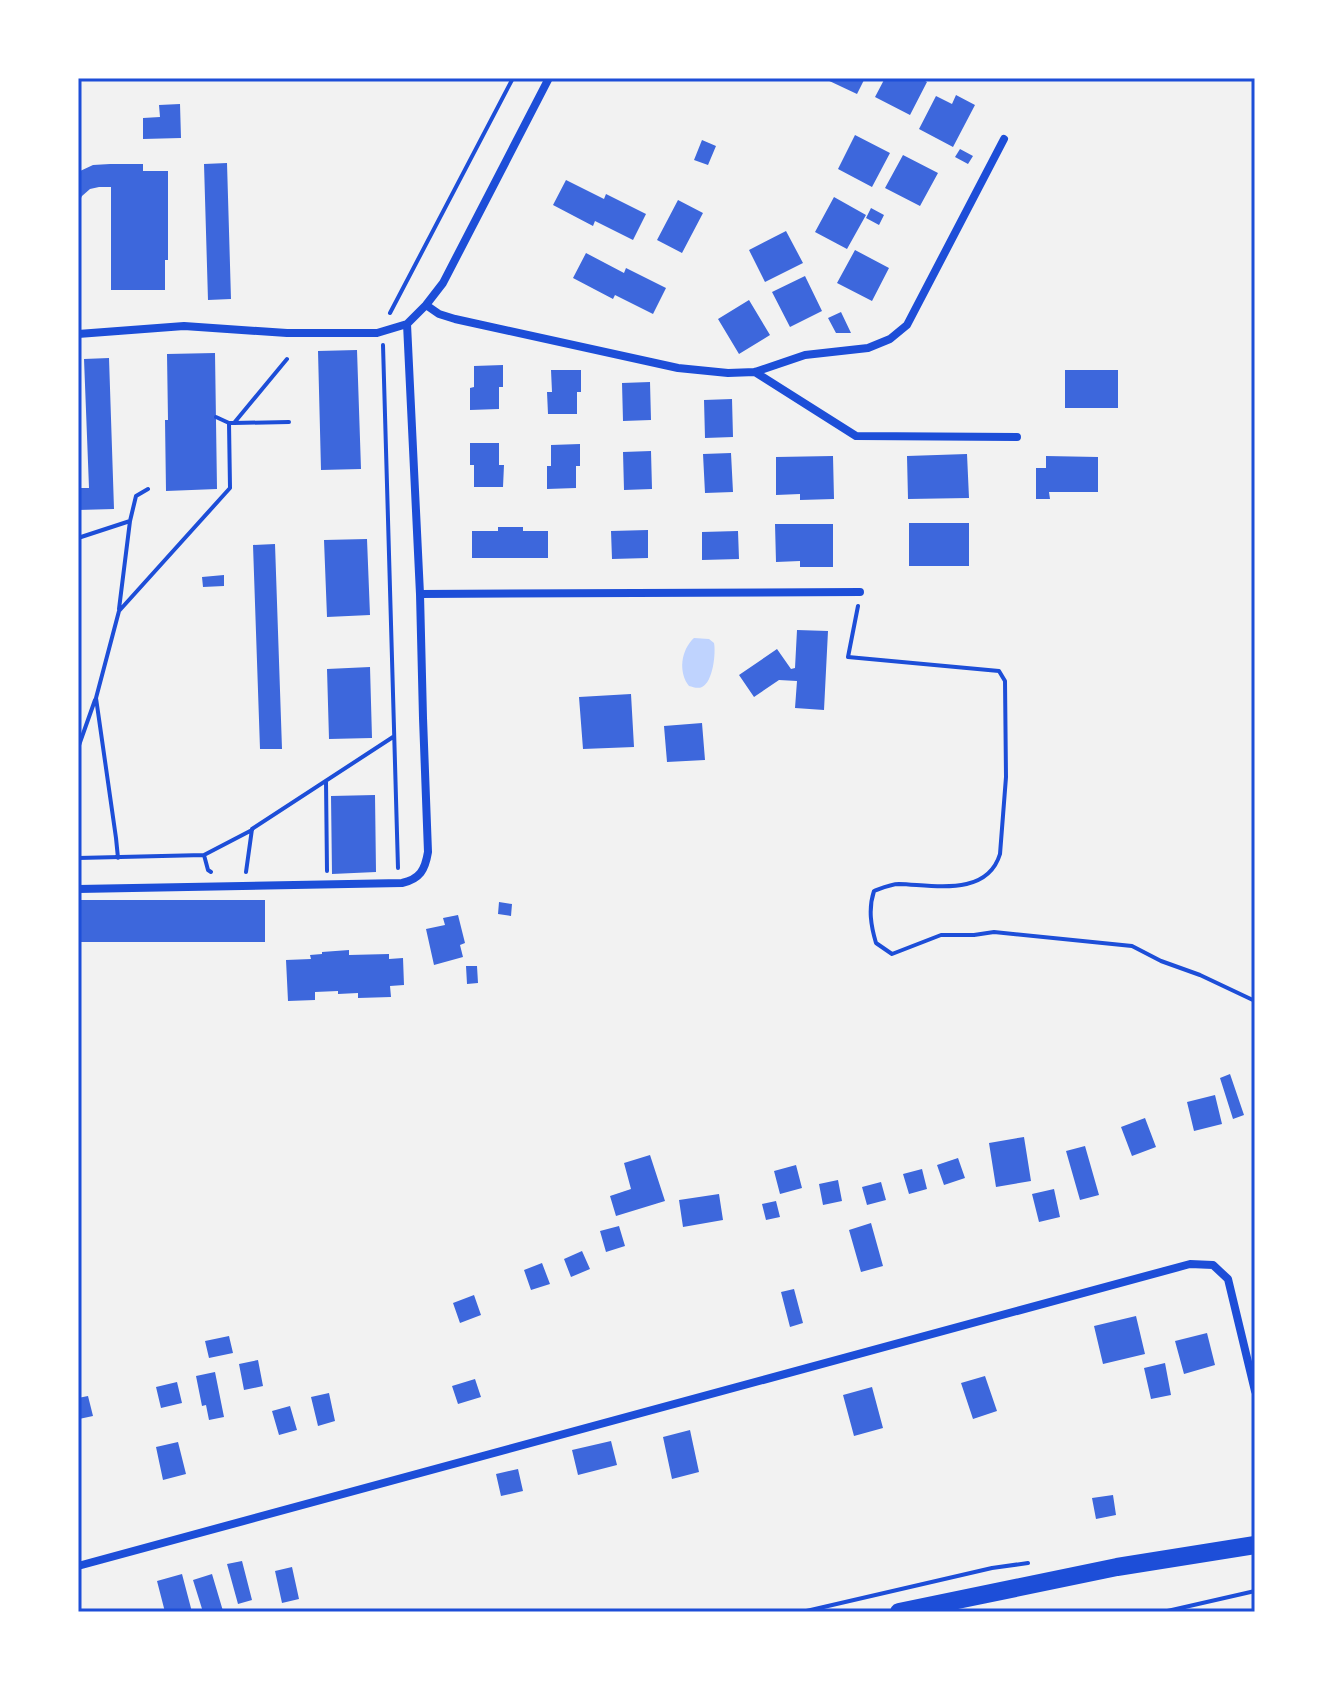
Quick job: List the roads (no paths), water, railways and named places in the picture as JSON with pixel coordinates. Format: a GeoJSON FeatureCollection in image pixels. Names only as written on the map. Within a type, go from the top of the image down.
{"type":"FeatureCollection","features":[{"type":"Feature","properties":{"kind":"main road"},"geometry":{"type":"LineString","coordinates":[[899,1612],[1117,1567],[1255,1545]]}},
{"type":"Feature","properties":{"kind":"street"},"geometry":{"type":"LineString","coordinates":[[78,334],[184,326],[333,334],[385,332],[407,324],[443,283],[549,78]]}},
{"type":"Feature","properties":{"kind":"street"},"geometry":{"type":"LineString","coordinates":[[426,305],[439,314],[455,319],[678,368],[728,373],[755,372],[805,355],[868,348],[890,339],[907,325],[1004,139]]}},
{"type":"Feature","properties":{"kind":"street"},"geometry":{"type":"LineString","coordinates":[[78,889],[399,883],[412,881],[426,865],[420,594],[407,324]]}},
{"type":"Feature","properties":{"kind":"street"},"geometry":{"type":"LineString","coordinates":[[755,372],[856,436],[1017,437]]}},
{"type":"Feature","properties":{"kind":"street"},"geometry":{"type":"LineString","coordinates":[[420,594],[860,592]]}},
{"type":"Feature","properties":{"kind":"street"},"geometry":{"type":"LineString","coordinates":[[78,1566],[1190,1264],[1213,1265],[1228,1279],[1255,1391]]}},
{"type":"Feature","properties":{"kind":"water"},"geometry":{"type":"Polygon","coordinates":[[[694,638],[709,639],[715,648],[711,674],[706,684],[699,688],[689,686],[682,668],[686,649],[694,638]]]}}]}
